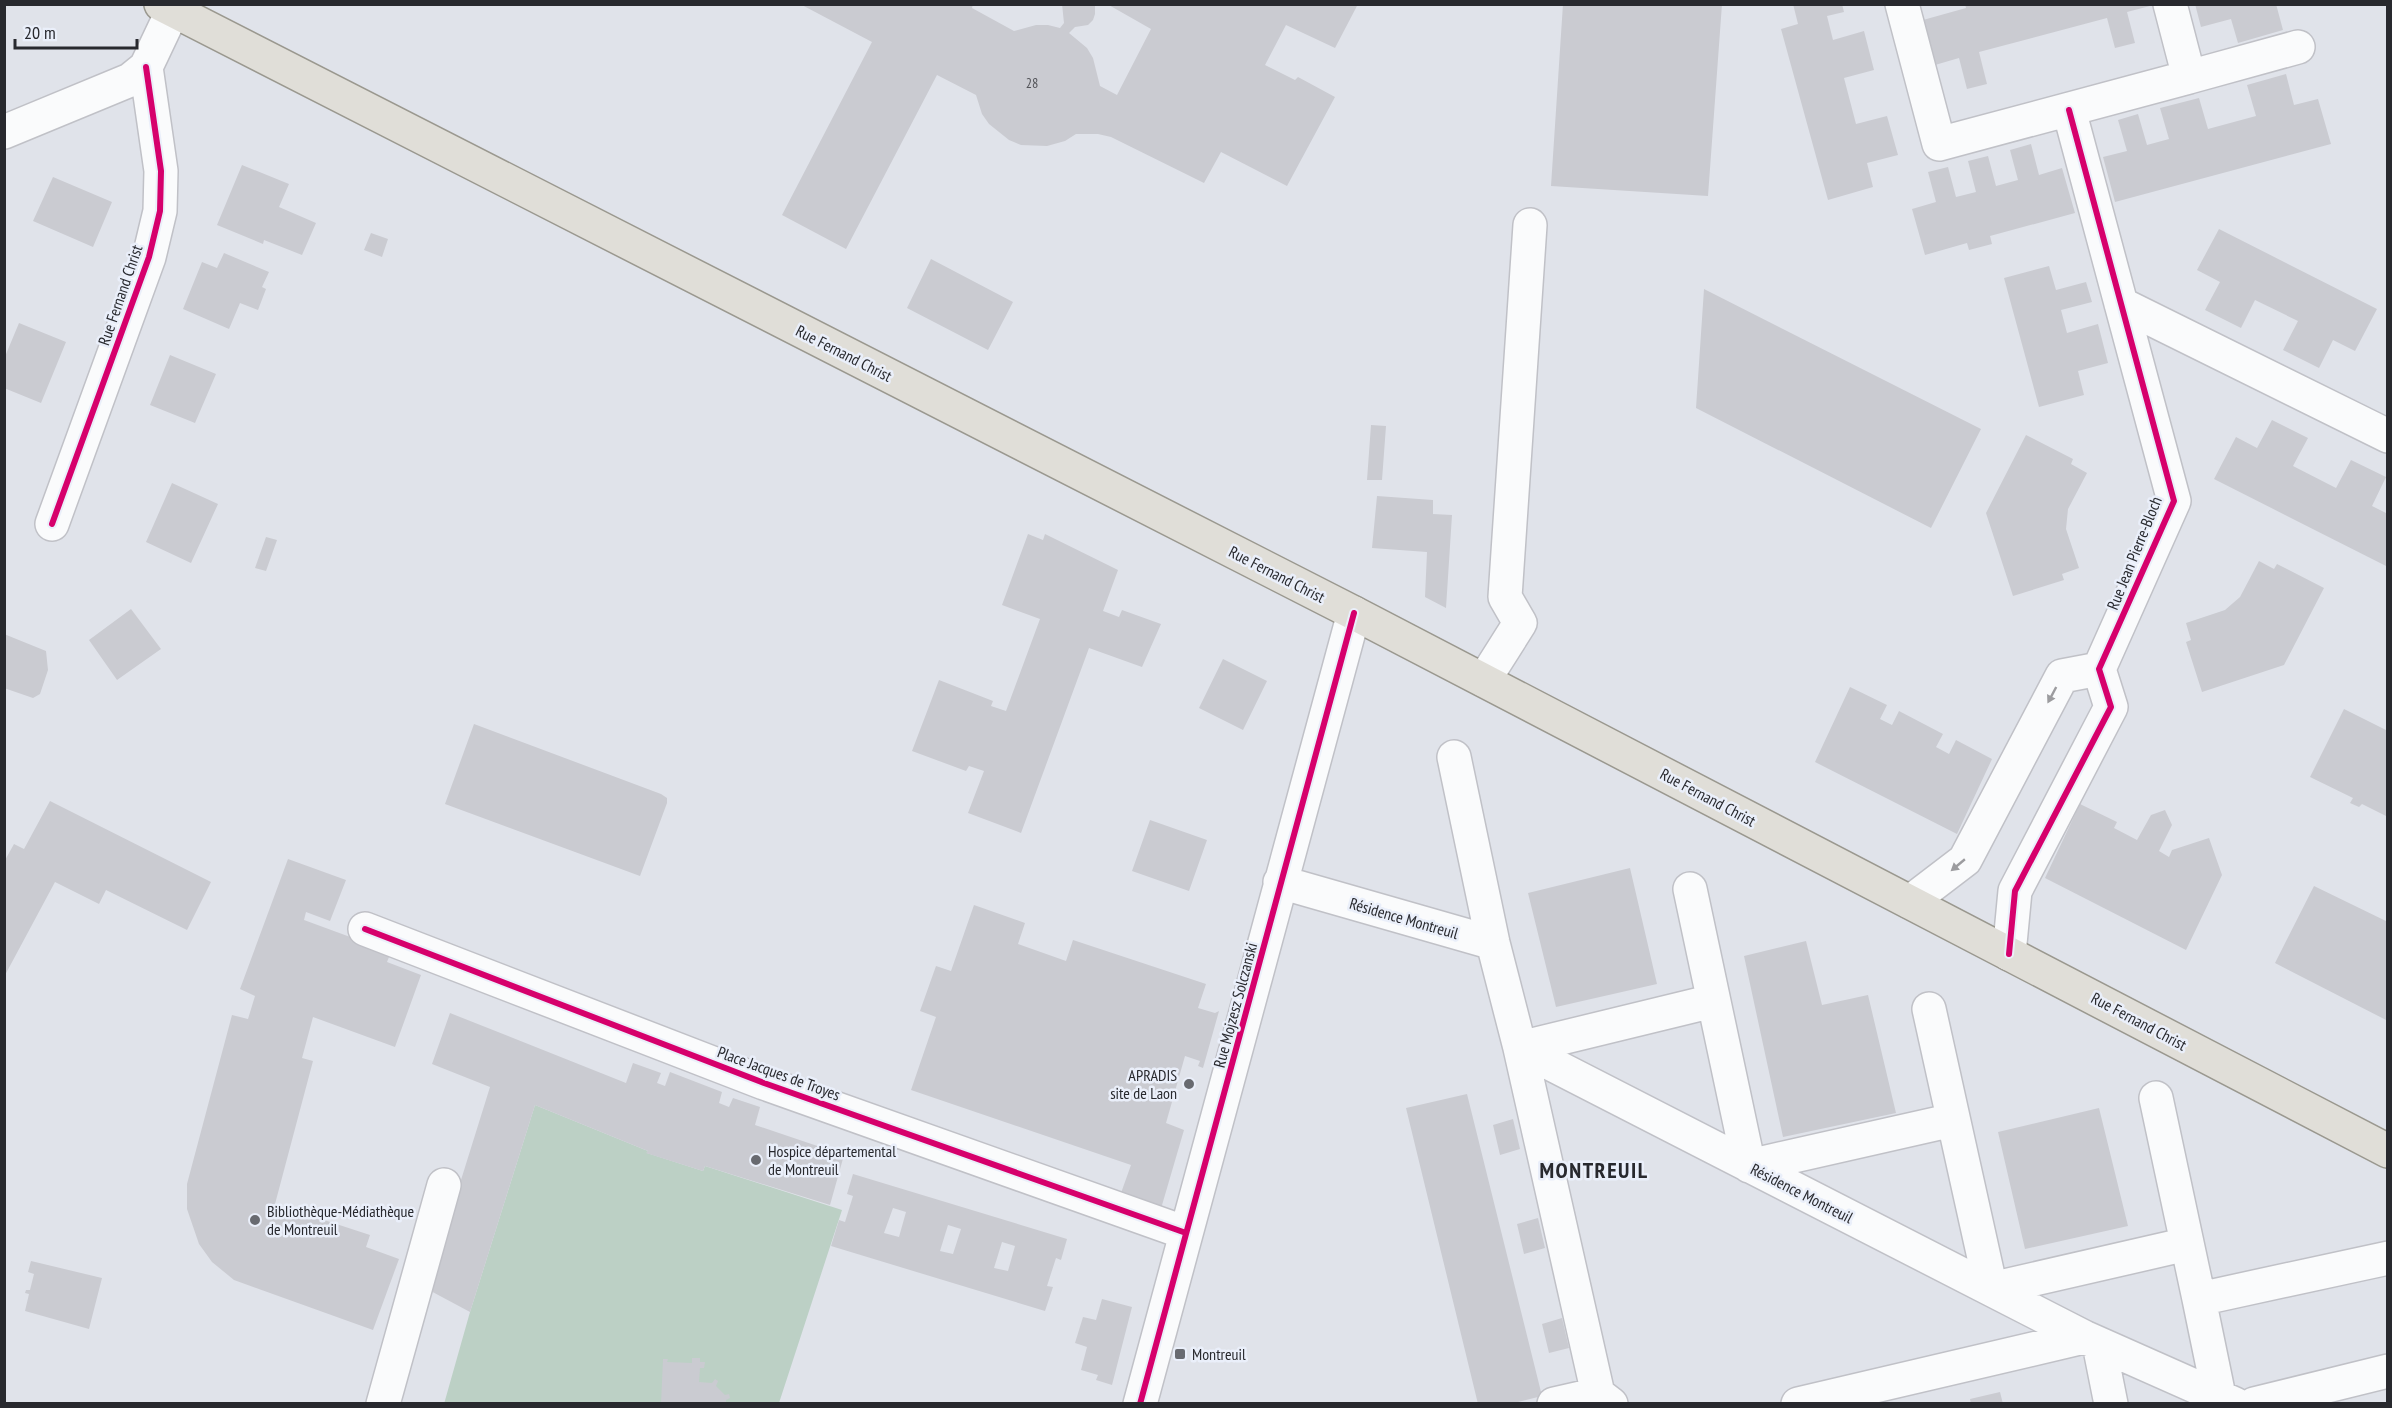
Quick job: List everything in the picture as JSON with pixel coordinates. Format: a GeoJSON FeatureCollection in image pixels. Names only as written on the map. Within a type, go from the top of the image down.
{"type":"FeatureCollection","features":[{"type":"Feature","properties":{"kind":"main road","name":"Rue Fernand Christ"},"geometry":{"type":"LineString","coordinates":[[167,7],[1354,613],[2388,1151]]}},
{"type":"Feature","properties":{"kind":"street"},"geometry":{"type":"LineString","coordinates":[[1902,4],[1939,144],[2298,47]]}},
{"type":"Feature","properties":{"kind":"street"},"geometry":{"type":"LineString","coordinates":[[2170,4],[2190,77]]}},
{"type":"Feature","properties":{"kind":"street"},"geometry":{"type":"LineString","coordinates":[[4,132],[130,80],[146,67],[167,7]]}},
{"type":"Feature","properties":{"kind":"street","name":"Rue Fernand Christ"},"geometry":{"type":"LineString","coordinates":[[52,524],[149,257],[160,211],[161,171],[146,67]]}},
{"type":"Feature","properties":{"kind":"street","name":"Rue Jean Pierre-Bloch"},"geometry":{"type":"LineString","coordinates":[[2069,110],[2174,501],[2099,669]]}},
{"type":"Feature","properties":{"kind":"street"},"geometry":{"type":"LineString","coordinates":[[1484,680],[1520,622],[1504,597],[1530,225]]}},
{"type":"Feature","properties":{"kind":"street"},"geometry":{"type":"LineString","coordinates":[[2121,304],[2388,436]]}},
{"type":"Feature","properties":{"kind":"street","name":"Rue Mojzesz Solczanski"},"geometry":{"type":"LineString","coordinates":[[1140,1404],[1354,613]]}},
{"type":"Feature","properties":{"kind":"street"},"geometry":{"type":"LineString","coordinates":[[1910,902],[1965,860],[2062,676],[2099,669],[2111,707],[2015,891],[2009,954]]}},
{"type":"Feature","properties":{"kind":"street"},"geometry":{"type":"LineString","coordinates":[[1454,757],[1493,943],[1604,1399],[1554,1404]]}},
{"type":"Feature","properties":{"kind":"street","name":"Résidence Montreuil"},"geometry":{"type":"LineString","coordinates":[[1280,882],[1493,943]]}},
{"type":"Feature","properties":{"kind":"street"},"geometry":{"type":"LineString","coordinates":[[1690,889],[1749,1166],[1953,1120]]}},
{"type":"Feature","properties":{"kind":"street","name":"Place Jacques de Troyes"},"geometry":{"type":"LineString","coordinates":[[365,929],[764,1083],[1186,1233]]}},
{"type":"Feature","properties":{"kind":"street"},"geometry":{"type":"LineString","coordinates":[[1520,1048],[1713,1001]]}},
{"type":"Feature","properties":{"kind":"street"},"geometry":{"type":"LineString","coordinates":[[1929,1009],[1991,1289],[2187,1244]]}},
{"type":"Feature","properties":{"kind":"street","name":"Résidence Montreuil"},"geometry":{"type":"LineString","coordinates":[[1520,1048],[2092,1341],[2227,1400]]}},
{"type":"Feature","properties":{"kind":"street"},"geometry":{"type":"LineString","coordinates":[[2156,1098],[2199,1299],[2227,1400]]}},
{"type":"Feature","properties":{"kind":"street"},"geometry":{"type":"LineString","coordinates":[[383,1404],[444,1185]]}},
{"type":"Feature","properties":{"kind":"street"},"geometry":{"type":"LineString","coordinates":[[2199,1299],[2388,1258]]}},
{"type":"Feature","properties":{"kind":"street"},"geometry":{"type":"LineString","coordinates":[[1798,1404],[2092,1341],[2111,1404]]}},
{"type":"Feature","properties":{"kind":"street"},"geometry":{"type":"LineString","coordinates":[[2254,1404],[2388,1371]]}},
{"type":"Feature","properties":{"kind":"green space"},"geometry":{"type":"Polygon","coordinates":[[[535,1105],[648,1151],[647,1153],[703,1171],[705,1166],[842,1210],[779,1403],[444,1404],[470,1312],[535,1105]]]}},
{"type":"Feature","properties":{"kind":"building"},"geometry":{"type":"Polygon","coordinates":[[[800,4],[973,4],[972,8],[1014,31],[1036,25],[1060,28],[1064,23],[1062,4],[1095,4],[1093,20],[1088,25],[1075,27],[1069,33],[1087,48],[1093,58],[1100,86],[1117,95],[1151,29],[1107,4],[1358,4],[1335,48],[1286,25],[1265,65],[1295,80],[1298,77],[1335,97],[1287,186],[1221,152],[1204,183],[1111,137],[1098,134],[1076,134],[1065,141],[1047,146],[1021,145],[1009,140],[989,124],[982,114],[976,95],[937,75],[846,249],[782,215],[872,42],[800,4]]]}},
{"type":"Feature","properties":{"kind":"building"},"geometry":{"type":"Polygon","coordinates":[[[1563,4],[1722,4],[1708,196],[1551,186],[1563,4]]]}},
{"type":"Feature","properties":{"kind":"building"},"geometry":{"type":"Polygon","coordinates":[[[1793,4],[1842,4],[1844,12],[1827,16],[1833,40],[1864,31],[1874,70],[1844,78],[1856,124],[1887,116],[1898,155],[1867,163],[1873,187],[1828,200],[1781,29],[1798,24],[1793,4]]]}},
{"type":"Feature","properties":{"kind":"building"},"geometry":{"type":"Polygon","coordinates":[[[1965,4],[2150,4],[2150,6],[2127,12],[2135,43],[2115,48],[2107,18],[1979,52],[1987,84],[1967,89],[1959,58],[1935,65],[1923,20],[1966,8],[1965,4]]]}},
{"type":"Feature","properties":{"kind":"building"},"geometry":{"type":"Polygon","coordinates":[[[2195,4],[2276,4],[2283,30],[2238,43],[2231,19],[2201,27],[2195,4]]]}},
{"type":"Feature","properties":{"kind":"building"},"geometry":{"type":"Polygon","coordinates":[[[2286,74],[2294,105],[2318,99],[2331,144],[2115,202],[2103,157],[2127,151],[2118,120],[2138,114],[2147,145],[2169,139],[2160,108],[2199,98],[2208,129],[2256,116],[2247,85],[2286,74]]]}},
{"type":"Feature","properties":{"kind":"building"},"geometry":{"type":"Polygon","coordinates":[[[2031,144],[2039,175],[2062,168],[2075,213],[1990,236],[1992,244],[1969,250],[1967,243],[1925,255],[1912,209],[1936,202],[1928,172],[1948,167],[1956,197],[1976,192],[1968,161],[1988,156],[1996,186],[2018,180],[2010,150],[2031,144]]]}},
{"type":"Feature","properties":{"kind":"building"},"geometry":{"type":"Polygon","coordinates":[[[242,165],[289,184],[279,207],[316,223],[302,255],[264,240],[263,244],[217,225],[242,165]]]}},
{"type":"Feature","properties":{"kind":"building"},"geometry":{"type":"Polygon","coordinates":[[[53,177],[112,202],[93,247],[33,221],[53,177]]]}},
{"type":"Feature","properties":{"kind":"building"},"geometry":{"type":"Polygon","coordinates":[[[2219,229],[2377,309],[2355,351],[2333,340],[2319,368],[2283,350],[2298,321],[2255,300],[2241,328],[2205,310],[2220,282],[2197,270],[2219,229]]]}},
{"type":"Feature","properties":{"kind":"building"},"geometry":{"type":"Polygon","coordinates":[[[371,233],[388,239],[382,257],[364,250],[371,233]]]}},
{"type":"Feature","properties":{"kind":"building"},"geometry":{"type":"Polygon","coordinates":[[[224,253],[269,272],[262,287],[266,289],[258,310],[240,303],[229,329],[183,309],[202,262],[217,268],[224,253]]]}},
{"type":"Feature","properties":{"kind":"building"},"geometry":{"type":"Polygon","coordinates":[[[931,259],[1013,302],[988,350],[907,308],[931,259]]]}},
{"type":"Feature","properties":{"kind":"building"},"geometry":{"type":"Polygon","coordinates":[[[2049,266],[2056,290],[2086,282],[2092,302],[2061,310],[2067,333],[2098,324],[2108,363],[2078,371],[2084,395],[2039,407],[2004,278],[2049,266]]]}},
{"type":"Feature","properties":{"kind":"building"},"geometry":{"type":"Polygon","coordinates":[[[1704,289],[1981,429],[1931,528],[1696,408],[1704,289]]]}},
{"type":"Feature","properties":{"kind":"building"},"geometry":{"type":"Polygon","coordinates":[[[19,323],[66,342],[41,403],[4,388],[4,359],[19,323]]]}},
{"type":"Feature","properties":{"kind":"building"},"geometry":{"type":"Polygon","coordinates":[[[170,355],[216,374],[195,423],[150,405],[170,355]]]}},
{"type":"Feature","properties":{"kind":"building"},"geometry":{"type":"Polygon","coordinates":[[[2272,420],[2308,438],[2293,466],[2336,488],[2351,460],[2386,477],[2372,506],[2388,514],[2388,567],[2214,479],[2236,437],[2257,448],[2272,420]]]}},
{"type":"Feature","properties":{"kind":"building"},"geometry":{"type":"Polygon","coordinates":[[[1371,425],[1386,426],[1382,480],[1367,480],[1371,425]]]}},
{"type":"Feature","properties":{"kind":"building"},"geometry":{"type":"Polygon","coordinates":[[[2026,435],[2073,459],[2071,464],[2087,473],[2068,509],[2066,529],[2079,568],[2062,574],[2064,580],[2013,596],[1986,513],[2026,435]]]}},
{"type":"Feature","properties":{"kind":"building"},"geometry":{"type":"Polygon","coordinates":[[[172,483],[218,504],[191,563],[146,542],[172,483]]]}},
{"type":"Feature","properties":{"kind":"building"},"geometry":{"type":"Polygon","coordinates":[[[1377,496],[1433,500],[1433,514],[1452,515],[1446,608],[1425,597],[1427,552],[1372,548],[1377,496]]]}},
{"type":"Feature","properties":{"kind":"building"},"geometry":{"type":"Polygon","coordinates":[[[1028,534],[1043,540],[1045,534],[1118,570],[1103,611],[1119,617],[1122,610],[1161,624],[1142,667],[1089,648],[1021,833],[968,813],[984,771],[969,766],[966,771],[912,751],[939,680],[993,701],[991,706],[1006,711],[1040,619],[1002,605],[1028,534]]]}},
{"type":"Feature","properties":{"kind":"building"},"geometry":{"type":"Polygon","coordinates":[[[266,537],[277,540],[266,571],[255,568],[266,537]]]}},
{"type":"Feature","properties":{"kind":"building"},"geometry":{"type":"Polygon","coordinates":[[[2259,561],[2274,569],[2277,564],[2324,588],[2284,665],[2202,692],[2186,642],[2191,640],[2186,623],[2225,610],[2240,597],[2259,561]]]}},
{"type":"Feature","properties":{"kind":"building"},"geometry":{"type":"Polygon","coordinates":[[[131,609],[161,649],[117,680],[89,640],[131,609]]]}},
{"type":"Feature","properties":{"kind":"building"},"geometry":{"type":"Polygon","coordinates":[[[4,634],[46,651],[48,670],[40,694],[33,698],[4,688],[4,634]]]}},
{"type":"Feature","properties":{"kind":"building"},"geometry":{"type":"Polygon","coordinates":[[[1223,659],[1267,681],[1243,730],[1199,708],[1223,659]]]}},
{"type":"Feature","properties":{"kind":"building"},"geometry":{"type":"Polygon","coordinates":[[[1850,687],[1887,705],[1880,719],[1892,725],[1899,711],[1943,734],[1936,747],[1949,754],[1956,740],[1992,759],[1957,834],[1815,762],[1850,687]]]}},
{"type":"Feature","properties":{"kind":"building"},"geometry":{"type":"Polygon","coordinates":[[[2344,709],[2388,731],[2388,817],[2362,804],[2359,807],[2350,803],[2353,798],[2310,777],[2344,709]]]}},
{"type":"Feature","properties":{"kind":"building"},"geometry":{"type":"Polygon","coordinates":[[[474,724],[667,798],[640,876],[445,804],[474,724]]]}},
{"type":"Feature","properties":{"kind":"building"},"geometry":{"type":"Polygon","coordinates":[[[50,801],[211,882],[187,930],[106,890],[99,904],[55,882],[4,977],[4,862],[14,844],[24,849],[50,801]]]}},
{"type":"Feature","properties":{"kind":"building"},"geometry":{"type":"Polygon","coordinates":[[[2080,804],[2117,822],[2114,828],[2137,840],[2151,815],[2165,810],[2172,825],[2159,851],[2169,857],[2172,850],[2209,838],[2222,875],[2186,950],[2045,878],[2080,804]]]}},
{"type":"Feature","properties":{"kind":"building"},"geometry":{"type":"Polygon","coordinates":[[[1150,820],[1207,840],[1189,891],[1132,871],[1150,820]]]}},
{"type":"Feature","properties":{"kind":"building"},"geometry":{"type":"Polygon","coordinates":[[[288,859],[346,880],[330,921],[306,912],[304,920],[391,952],[387,962],[421,975],[395,1047],[313,1017],[302,1058],[313,1061],[275,1204],[370,1235],[366,1247],[399,1259],[373,1330],[234,1280],[212,1262],[199,1244],[187,1209],[187,1184],[232,1015],[248,1019],[255,996],[240,989],[288,859]]]}},
{"type":"Feature","properties":{"kind":"building"},"geometry":{"type":"Polygon","coordinates":[[[1630,868],[1657,984],[1556,1007],[1528,893],[1630,868]]]}},
{"type":"Feature","properties":{"kind":"building"},"geometry":{"type":"Polygon","coordinates":[[[2314,886],[2388,922],[2388,1021],[2275,963],[2314,886]]]}},
{"type":"Feature","properties":{"kind":"building"},"geometry":{"type":"Polygon","coordinates":[[[974,905],[1025,923],[1018,944],[1066,961],[1073,940],[1206,984],[1198,1008],[1215,1013],[1219,1011],[1203,1068],[1198,1066],[1200,1061],[1185,1056],[1166,1123],[1184,1130],[1160,1212],[1157,1211],[1158,1205],[1121,1193],[1131,1165],[911,1090],[936,1017],[920,1011],[936,966],[951,971],[974,905]]]}},
{"type":"Feature","properties":{"kind":"building"},"geometry":{"type":"Polygon","coordinates":[[[1806,941],[1822,1005],[1868,995],[1896,1113],[1783,1137],[1744,956],[1806,941]]]}},
{"type":"Feature","properties":{"kind":"building","name":"Hospice départemental de Montreuil"},"geometry":{"type":"Polygon","coordinates":[[[450,1013],[626,1083],[633,1063],[661,1073],[657,1083],[665,1086],[670,1072],[722,1092],[719,1103],[729,1107],[733,1098],[760,1107],[755,1125],[844,1155],[830,1205],[705,1166],[703,1171],[646,1153],[648,1151],[535,1105],[470,1312],[427,1289],[490,1087],[432,1064],[450,1013]]]}},
{"type":"Feature","properties":{"kind":"building"},"geometry":{"type":"Polygon","coordinates":[[[1467,1094],[1542,1396],[1510,1404],[1478,1404],[1406,1108],[1467,1094]]]}},
{"type":"Feature","properties":{"kind":"building"},"geometry":{"type":"Polygon","coordinates":[[[2099,1108],[2128,1226],[2025,1249],[1998,1132],[2099,1108]]]}},
{"type":"Feature","properties":{"kind":"building"},"geometry":{"type":"Polygon","coordinates":[[[1513,1119],[1520,1149],[1500,1155],[1493,1125],[1513,1119]]]}},
{"type":"Feature","properties":{"kind":"building"},"geometry":{"type":"Polygon","coordinates":[[[853,1174],[1067,1239],[1061,1260],[1056,1258],[1047,1286],[1053,1287],[1045,1311],[831,1246],[839,1220],[845,1222],[853,1196],[847,1194],[853,1174]],[[893,1208],[884,1233],[899,1237],[906,1212],[893,1208]],[[948,1225],[940,1251],[953,1254],[961,1229],[948,1225]],[[1002,1242],[994,1268],[1008,1271],[1015,1246],[1002,1242]]]}},
{"type":"Feature","properties":{"kind":"building"},"geometry":{"type":"Polygon","coordinates":[[[1538,1218],[1545,1248],[1524,1254],[1517,1224],[1538,1218]]]}},
{"type":"Feature","properties":{"kind":"building"},"geometry":{"type":"Polygon","coordinates":[[[31,1261],[102,1278],[89,1329],[25,1311],[29,1294],[25,1293],[26,1290],[30,1290],[34,1274],[28,1272],[31,1261]]]}},
{"type":"Feature","properties":{"kind":"building"},"geometry":{"type":"Polygon","coordinates":[[[1102,1299],[1132,1307],[1112,1385],[1096,1380],[1098,1375],[1081,1370],[1087,1347],[1075,1343],[1083,1317],[1096,1320],[1102,1299]]]}},
{"type":"Feature","properties":{"kind":"building"},"geometry":{"type":"Polygon","coordinates":[[[1562,1318],[1569,1348],[1549,1353],[1542,1324],[1562,1318]]]}},
{"type":"Feature","properties":{"kind":"building"},"geometry":{"type":"Polygon","coordinates":[[[692,1358],[700,1358],[700,1362],[705,1362],[704,1368],[700,1368],[699,1382],[712,1383],[715,1379],[718,1381],[716,1386],[725,1395],[729,1394],[730,1398],[726,1400],[726,1404],[661,1404],[663,1359],[668,1359],[667,1362],[692,1363],[692,1358]]]}},
{"type":"Feature","properties":{"kind":"building"},"geometry":{"type":"Polygon","coordinates":[[[2000,1392],[2003,1404],[1971,1404],[1970,1399],[2000,1392]]]}},
{"type":"Feature","properties":{"kind":"cycle path"},"geometry":{"type":"LineString","coordinates":[[52,524],[149,257],[160,211],[161,171],[146,67]]}},
{"type":"Feature","properties":{"kind":"cycle path"},"geometry":{"type":"LineString","coordinates":[[2009,954],[2015,891],[2111,707],[2099,669],[2174,501],[2069,110]]}},
{"type":"Feature","properties":{"kind":"cycle path"},"geometry":{"type":"LineString","coordinates":[[1140,1404],[1354,613]]}},
{"type":"Feature","properties":{"kind":"cycle path"},"geometry":{"type":"LineString","coordinates":[[365,929],[764,1083],[1186,1233]]}},
{"type":"Feature","properties":{"kind":"place","name":"APRADIS site de Laon"},"geometry":{"type":"Point","coordinates":[1189,1084]}},
{"type":"Feature","properties":{"kind":"place","name":"Hospice départemental de Montreuil"},"geometry":{"type":"Point","coordinates":[756,1160]}},
{"type":"Feature","properties":{"kind":"place","name":"Bibliothèque-Médiathèque de Montreuil"},"geometry":{"type":"Point","coordinates":[255,1220]}},
{"type":"Feature","properties":{"kind":"place","name":"Montreuil"},"geometry":{"type":"Point","coordinates":[1180,1354]}},
{"type":"Feature","properties":{"kind":"district","name":"MONTREUIL"},"geometry":{"type":"Point","coordinates":[1594,1170]}}]}
